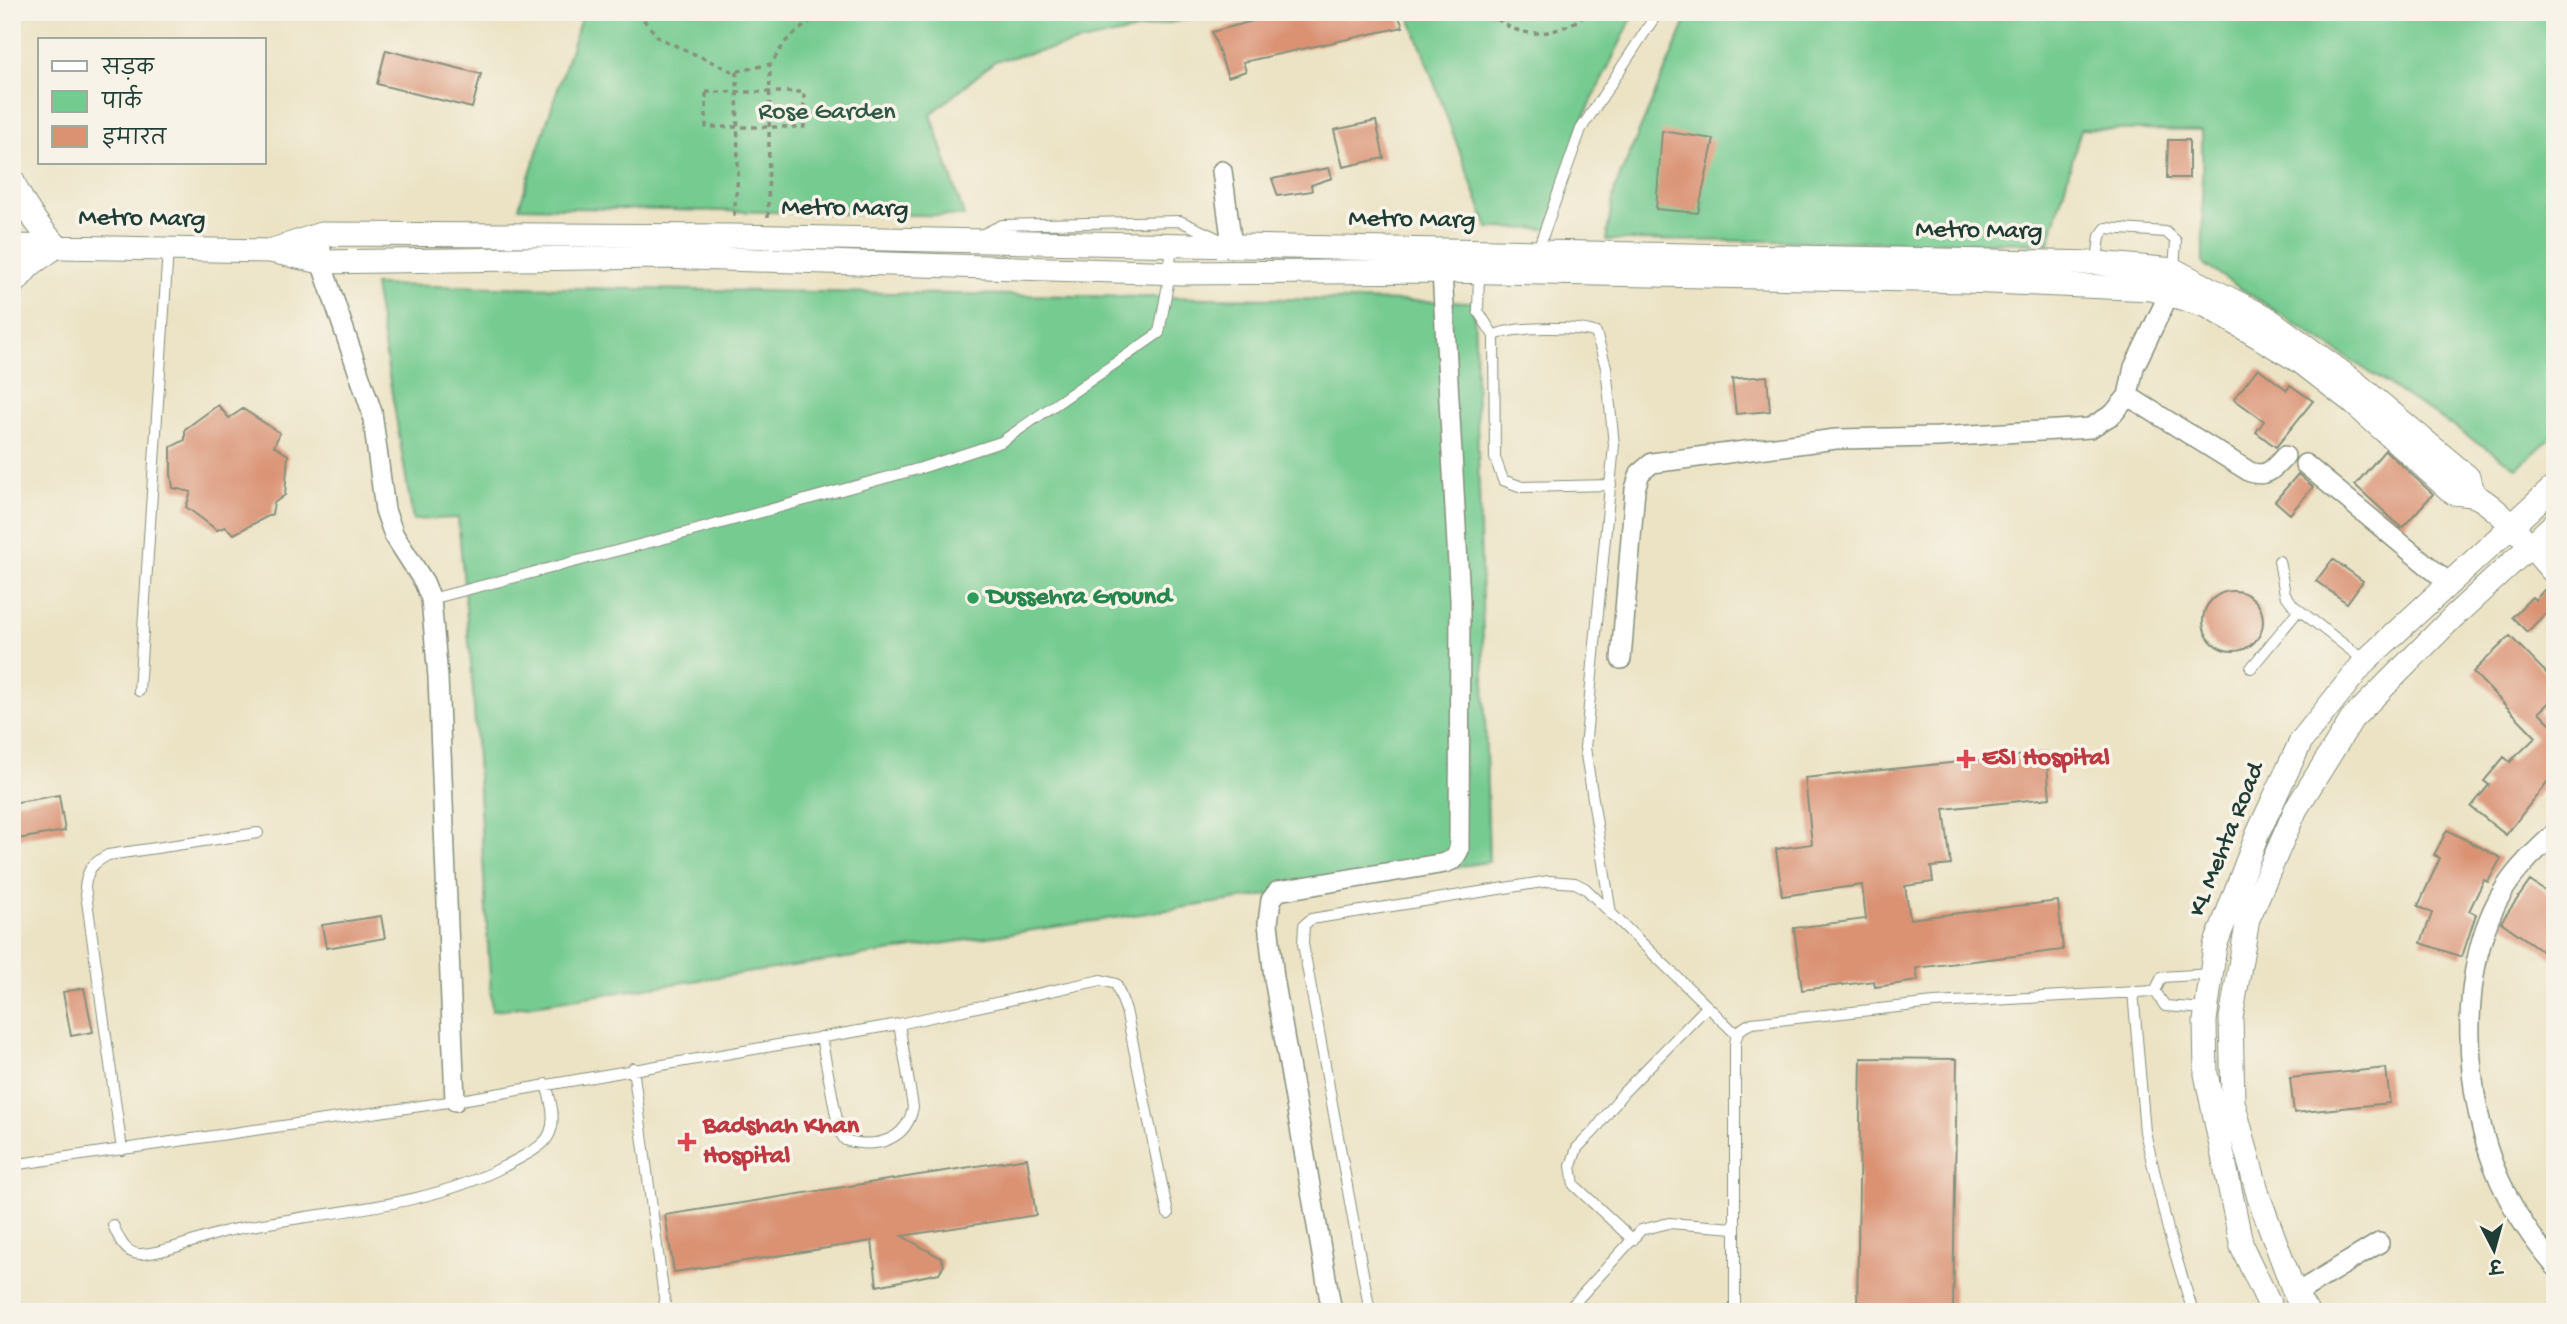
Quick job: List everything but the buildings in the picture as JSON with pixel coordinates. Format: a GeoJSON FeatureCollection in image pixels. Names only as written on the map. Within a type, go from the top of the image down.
{"type":"FeatureCollection","features":[{"type":"Feature","properties":{"kind":"street"},"geometry":{"type":"LineString","coordinates":[[1222,171],[1232,245]]}},
{"type":"Feature","properties":{"kind":"street"},"geometry":{"type":"LineString","coordinates":[[12,179],[23,204],[39,228],[57,246],[30,265],[12,286]]}},
{"type":"Feature","properties":{"kind":"street","name":"Metro Marg"},"geometry":{"type":"LineString","coordinates":[[271,251],[321,234],[732,236],[2097,263],[2172,281],[2207,306],[2302,363],[2351,401],[2453,493],[2475,496],[2512,526],[2555,574]]}},
{"type":"Feature","properties":{"kind":"street"},"geometry":{"type":"LineString","coordinates":[[321,234],[321,262],[372,412],[386,510],[391,527],[424,582],[431,599],[438,677],[455,1101]]}},
{"type":"Feature","properties":{"kind":"street","name":"Metro Marg"},"geometry":{"type":"LineString","coordinates":[[12,246],[271,251],[321,262],[661,257],[1170,273],[1442,271],[2110,285],[2172,281]]}},
{"type":"Feature","properties":{"kind":"street"},"geometry":{"type":"LineString","coordinates":[[1332,1312],[1274,978],[1269,913],[1271,900],[1278,891],[1445,863],[1454,859],[1460,850],[1460,600],[1442,271]]}},
{"type":"Feature","properties":{"kind":"street"},"geometry":{"type":"LineString","coordinates":[[1621,659],[1635,489],[1640,473],[1652,463],[1836,439],[2082,430],[2101,423],[2128,396],[2134,367],[2172,281]]}},
{"type":"Feature","properties":{"kind":"street"},"geometry":{"type":"LineString","coordinates":[[2128,396],[2249,472],[2261,475],[2270,472],[2285,456]]}},
{"type":"Feature","properties":{"kind":"street"},"geometry":{"type":"LineString","coordinates":[[2305,464],[2451,584]]}},
{"type":"Feature","properties":{"kind":"street","name":"KL Mehta Road"},"geometry":{"type":"LineString","coordinates":[[2273,1312],[2242,1247],[2206,1074],[2206,1009],[2215,946],[2258,833],[2301,741],[2365,661],[2555,486]]}},
{"type":"Feature","properties":{"kind":"street","name":"KL Mehta Road"},"geometry":{"type":"LineString","coordinates":[[2301,1303],[2259,1198],[2233,1102],[2231,1018],[2248,919],[2296,809],[2352,719],[2452,617],[2555,523]]}},
{"type":"Feature","properties":{"kind":"street"},"geometry":{"type":"LineString","coordinates":[[2555,833],[2520,867],[2491,914],[2479,951],[2471,1028],[2477,1108],[2499,1179],[2520,1219],[2555,1266]]}},
{"type":"Feature","properties":{"kind":"street"},"geometry":{"type":"LineString","coordinates":[[2301,1303],[2379,1244]]}},
{"type":"Feature","properties":{"kind":"lane"},"geometry":{"type":"LineString","coordinates":[[1536,274],[1537,251],[1581,129],[1658,12]]}},
{"type":"Feature","properties":{"kind":"lane"},"geometry":{"type":"LineString","coordinates":[[971,240],[1002,225],[1180,222],[1232,245]]}},
{"type":"Feature","properties":{"kind":"lane"},"geometry":{"type":"LineString","coordinates":[[2097,263],[2100,236],[2106,228],[2166,232],[2176,241],[2172,281]]}},
{"type":"Feature","properties":{"kind":"lane"},"geometry":{"type":"LineString","coordinates":[[431,599],[754,515],[1001,442],[1159,333],[1170,273],[1171,244]]}},
{"type":"Feature","properties":{"kind":"lane"},"geometry":{"type":"LineString","coordinates":[[139,691],[169,248]]}},
{"type":"Feature","properties":{"kind":"lane"},"geometry":{"type":"LineString","coordinates":[[1479,272],[1478,311],[1494,336],[1495,458],[1503,480],[1521,486],[1611,485]]}},
{"type":"Feature","properties":{"kind":"lane"},"geometry":{"type":"LineString","coordinates":[[1494,336],[1506,331],[1578,328],[1596,333],[1606,367],[1614,445],[1585,748],[1611,915]]}},
{"type":"Feature","properties":{"kind":"lane"},"geometry":{"type":"LineString","coordinates":[[2279,561],[2285,594],[2298,611],[2365,661]]}},
{"type":"Feature","properties":{"kind":"lane"},"geometry":{"type":"LineString","coordinates":[[2251,667],[2298,611]]}},
{"type":"Feature","properties":{"kind":"lane"},"geometry":{"type":"LineString","coordinates":[[122,1150],[85,887],[86,874],[93,863],[108,855],[258,833]]}},
{"type":"Feature","properties":{"kind":"lane"},"geometry":{"type":"LineString","coordinates":[[1370,1312],[1303,944],[1304,925],[1321,917],[1549,881],[1575,883],[1736,1034],[1735,1312]]}},
{"type":"Feature","properties":{"kind":"lane"},"geometry":{"type":"LineString","coordinates":[[2155,991],[2162,977],[2211,974]]}},
{"type":"Feature","properties":{"kind":"lane"},"geometry":{"type":"LineString","coordinates":[[12,1165],[455,1101],[899,1024],[1101,980],[1116,985],[1126,1010],[1140,1067],[1168,1214]]}},
{"type":"Feature","properties":{"kind":"lane"},"geometry":{"type":"LineString","coordinates":[[2133,991],[2145,1132],[2169,1234],[2193,1312]]}},
{"type":"Feature","properties":{"kind":"lane"},"geometry":{"type":"LineString","coordinates":[[1736,1034],[1752,1023],[1934,1003],[2155,991]]}},
{"type":"Feature","properties":{"kind":"lane"},"geometry":{"type":"LineString","coordinates":[[2155,991],[2165,1006],[2206,1009]]}},
{"type":"Feature","properties":{"kind":"lane"},"geometry":{"type":"LineString","coordinates":[[1633,1240],[1574,1185],[1571,1166],[1577,1148],[1595,1130],[1623,1093],[1707,1007]]}},
{"type":"Feature","properties":{"kind":"lane"},"geometry":{"type":"LineString","coordinates":[[821,1037],[839,1131],[845,1140],[875,1143],[890,1140],[903,1131],[911,1120],[914,1107],[899,1024]]}},
{"type":"Feature","properties":{"kind":"lane"},"geometry":{"type":"LineString","coordinates":[[633,1068],[666,1312]]}},
{"type":"Feature","properties":{"kind":"lane"},"geometry":{"type":"LineString","coordinates":[[113,1225],[123,1247],[140,1254],[229,1231],[407,1200],[461,1185],[487,1175],[542,1144],[551,1132],[553,1117],[546,1084]]}},
{"type":"Feature","properties":{"kind":"lane"},"geometry":{"type":"LineString","coordinates":[[1569,1309],[1641,1230],[1669,1223],[1734,1228]]}},
{"type":"Feature","properties":{"kind":"path"},"geometry":{"type":"LineString","coordinates":[[637,12],[659,38],[737,71],[770,65]]}},
{"type":"Feature","properties":{"kind":"path"},"geometry":{"type":"LineString","coordinates":[[808,22],[810,12]]}},
{"type":"Feature","properties":{"kind":"path"},"geometry":{"type":"LineString","coordinates":[[768,237],[770,65],[786,41],[821,12]]}},
{"type":"Feature","properties":{"kind":"path"},"geometry":{"type":"LineString","coordinates":[[1490,12],[1504,27],[1525,35],[1560,28],[1590,12]]}},
{"type":"Feature","properties":{"kind":"path"},"geometry":{"type":"LineString","coordinates":[[732,236],[737,71]]}},
{"type":"Feature","properties":{"kind":"path"},"geometry":{"type":"LineString","coordinates":[[706,92],[737,92],[804,92],[804,127],[706,127],[706,92]]}},
{"type":"Feature","properties":{"kind":"green space","name":"Rose Garden"},"geometry":{"type":"Polygon","coordinates":[[[583,12],[1219,12],[995,61],[931,114],[964,216],[519,207],[583,12]]]}},
{"type":"Feature","properties":{"kind":"green space"},"geometry":{"type":"Polygon","coordinates":[[[1408,12],[1635,12],[1582,121],[1554,229],[1488,228],[1408,12]]]}},
{"type":"Feature","properties":{"kind":"green space"},"geometry":{"type":"Polygon","coordinates":[[[1690,12],[2555,12],[2555,434],[2517,468],[2203,264],[2202,131],[2081,129],[2049,243],[1606,240],[1615,188],[1690,12]]]}},
{"type":"Feature","properties":{"kind":"green space","name":"Dussehra Ground"},"geometry":{"type":"Polygon","coordinates":[[[374,285],[1474,302],[1489,862],[492,1011],[472,676],[458,518],[413,520],[374,285]]]}},
{"type":"Feature","properties":{"kind":"place","name":"Dussehra Ground"},"geometry":{"type":"Point","coordinates":[973,598]}},
{"type":"Feature","properties":{"kind":"place","name":"ESI Hospital"},"geometry":{"type":"Point","coordinates":[1966,759]}},
{"type":"Feature","properties":{"kind":"place","name":"Badshah Khan Hospital"},"geometry":{"type":"Point","coordinates":[687,1142]}}]}
